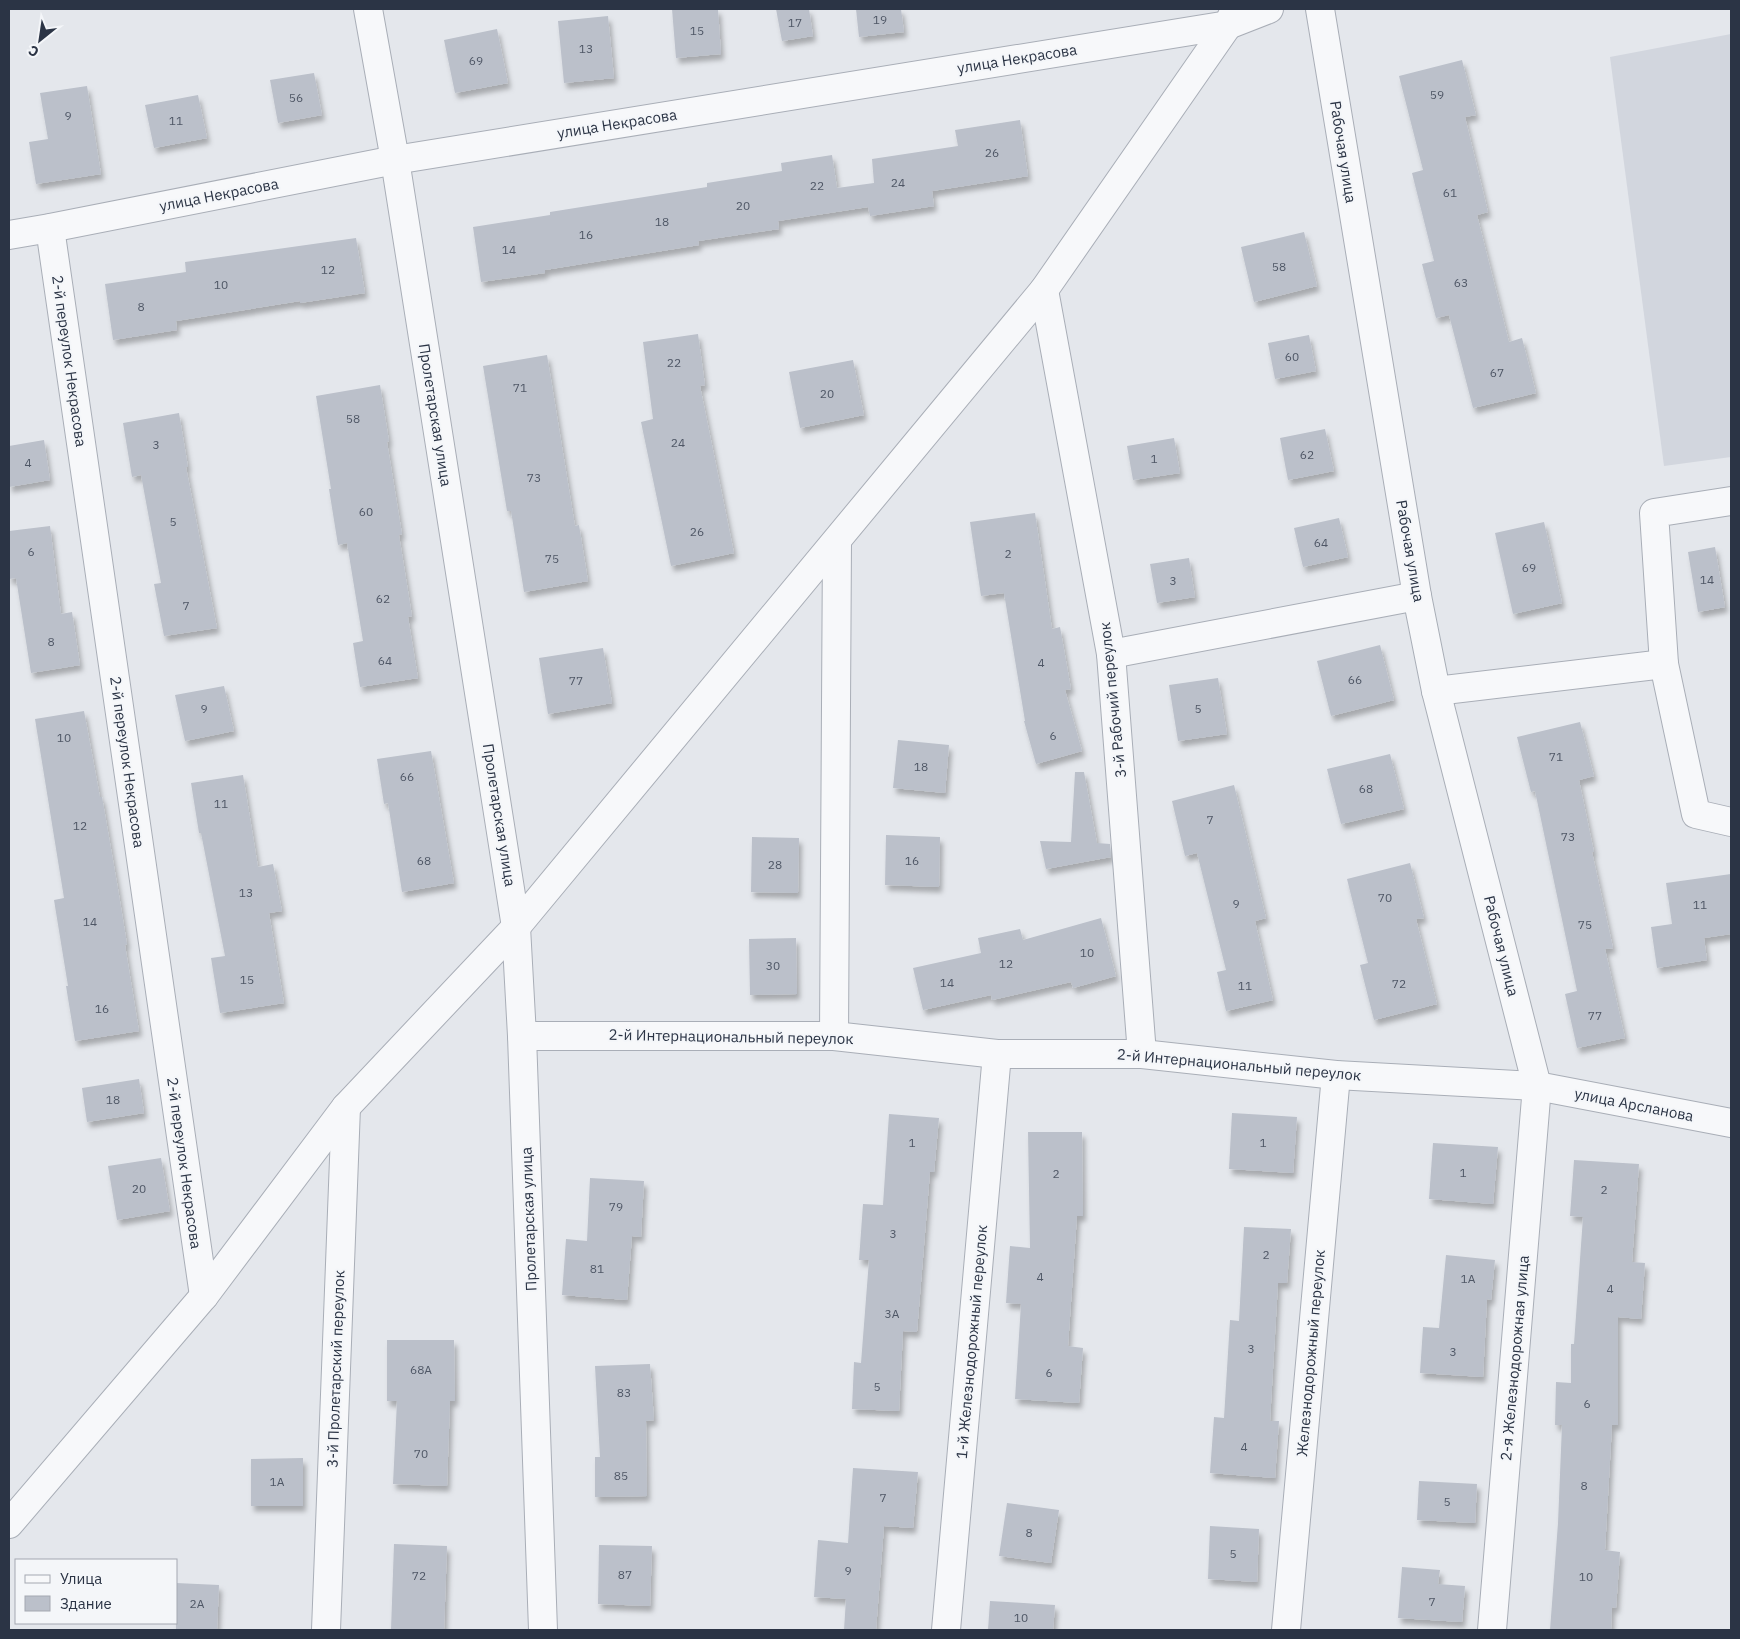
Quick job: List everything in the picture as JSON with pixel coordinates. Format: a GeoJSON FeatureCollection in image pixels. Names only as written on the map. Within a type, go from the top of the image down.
{"type":"FeatureCollection","features":[{"type":"Feature","properties":{"kind":"street","name":"Пролетарская улица"},"geometry":{"type":"LineString","coordinates":[[368,9],[395,160],[516,926],[522,1036],[543,1630]]}},
{"type":"Feature","properties":{"kind":"street","name":"улица Некрасова"},"geometry":{"type":"LineString","coordinates":[[9,235],[395,160],[1270,9]]}},
{"type":"Feature","properties":{"kind":"street","name":"Рабочая улица"},"geometry":{"type":"LineString","coordinates":[[1320,9],[1417,596],[1436,691],[1537,1086]]}},
{"type":"Feature","properties":{"kind":"street"},"geometry":{"type":"LineString","coordinates":[[9,1524],[204,1296],[346,1108],[516,926],[1044,290],[1232,17]]}},
{"type":"Feature","properties":{"kind":"street","name":"2-й переулок Некрасова"},"geometry":{"type":"LineString","coordinates":[[50,228],[204,1296]]}},
{"type":"Feature","properties":{"kind":"street","name":"3-й Рабочий переулок"},"geometry":{"type":"LineString","coordinates":[[1044,290],[1111,654],[1142,1054]]}},
{"type":"Feature","properties":{"kind":"street"},"geometry":{"type":"LineString","coordinates":[[1731,501],[1654,514],[1664,664],[1696,814],[1731,822]]}},
{"type":"Feature","properties":{"kind":"street"},"geometry":{"type":"LineString","coordinates":[[834,1036],[837,541]]}},
{"type":"Feature","properties":{"kind":"street"},"geometry":{"type":"LineString","coordinates":[[1111,654],[1417,596]]}},
{"type":"Feature","properties":{"kind":"street"},"geometry":{"type":"LineString","coordinates":[[1436,691],[1664,664]]}},
{"type":"Feature","properties":{"kind":"street","name":"2-й Интернациональный переулок"},"geometry":{"type":"LineString","coordinates":[[522,1036],[834,1036],[997,1054],[1142,1054],[1336,1075],[1537,1086]]}},
{"type":"Feature","properties":{"kind":"street","name":"1-й Железнодорожный переулок"},"geometry":{"type":"LineString","coordinates":[[946,1630],[997,1054]]}},
{"type":"Feature","properties":{"kind":"street","name":"Железнодорожный переулок"},"geometry":{"type":"LineString","coordinates":[[1286,1630],[1336,1075]]}},
{"type":"Feature","properties":{"kind":"street","name":"улица Арсланова"},"geometry":{"type":"LineString","coordinates":[[1537,1086],[1731,1123]]}},
{"type":"Feature","properties":{"kind":"street","name":"2-я Железнодорожная улица"},"geometry":{"type":"LineString","coordinates":[[1492,1630],[1537,1086]]}},
{"type":"Feature","properties":{"kind":"street","name":"3-й Пролетарский переулок"},"geometry":{"type":"LineString","coordinates":[[326,1630],[346,1108]]}},
{"type":"Feature","properties":{"kind":"shaded area"},"geometry":{"type":"Polygon","coordinates":[[[1731,34],[1731,457],[1664,466],[1610,57],[1731,34]]]}},
{"type":"Feature","properties":{"kind":"building"},"geometry":{"type":"Polygon","coordinates":[[[672,9],[718,9],[721,54],[676,58],[672,9]]]}},
{"type":"Feature","properties":{"kind":"building"},"geometry":{"type":"Polygon","coordinates":[[[776,9],[809,9],[813,36],[782,41],[776,9]]]}},
{"type":"Feature","properties":{"kind":"building"},"geometry":{"type":"Polygon","coordinates":[[[856,9],[901,9],[904,32],[859,37],[856,9]]]}},
{"type":"Feature","properties":{"kind":"building"},"geometry":{"type":"Polygon","coordinates":[[[608,16],[614,78],[564,83],[558,21],[608,16]]]}},
{"type":"Feature","properties":{"kind":"building"},"geometry":{"type":"Polygon","coordinates":[[[497,29],[508,83],[455,93],[444,40],[497,29]]]}},
{"type":"Feature","properties":{"kind":"building"},"geometry":{"type":"Polygon","coordinates":[[[1462,60],[1476,115],[1465,117],[1488,212],[1477,215],[1509,342],[1522,338],[1536,393],[1473,408],[1449,315],[1436,318],[1422,264],[1434,261],[1412,173],[1423,170],[1399,76],[1462,60]]]}},
{"type":"Feature","properties":{"kind":"building"},"geometry":{"type":"Polygon","coordinates":[[[314,73],[322,115],[278,123],[270,80],[314,73]]]}},
{"type":"Feature","properties":{"kind":"building"},"geometry":{"type":"Polygon","coordinates":[[[87,86],[101,174],[36,184],[29,142],[48,139],[40,93],[87,86]]]}},
{"type":"Feature","properties":{"kind":"building"},"geometry":{"type":"Polygon","coordinates":[[[198,95],[207,138],[154,148],[145,105],[198,95]]]}},
{"type":"Feature","properties":{"kind":"building"},"geometry":{"type":"Polygon","coordinates":[[[1020,120],[1028,176],[932,191],[934,206],[870,216],[868,207],[778,221],[779,229],[698,241],[699,245],[545,270],[545,273],[481,282],[473,227],[550,215],[550,212],[707,187],[707,183],[782,171],[781,163],[832,155],[837,188],[874,183],[872,159],[958,146],[955,130],[1020,120]]]}},
{"type":"Feature","properties":{"kind":"building"},"geometry":{"type":"Polygon","coordinates":[[[1304,232],[1317,286],[1254,302],[1241,247],[1304,232]]]}},
{"type":"Feature","properties":{"kind":"building"},"geometry":{"type":"Polygon","coordinates":[[[356,238],[365,293],[300,303],[300,301],[176,321],[177,330],[113,340],[105,284],[186,272],[185,262],[356,238]]]}},
{"type":"Feature","properties":{"kind":"building"},"geometry":{"type":"Polygon","coordinates":[[[698,334],[705,385],[700,386],[734,553],[671,566],[641,422],[653,419],[643,342],[698,334]]]}},
{"type":"Feature","properties":{"kind":"building"},"geometry":{"type":"Polygon","coordinates":[[[1309,335],[1316,371],[1275,379],[1268,343],[1309,335]]]}},
{"type":"Feature","properties":{"kind":"building"},"geometry":{"type":"Polygon","coordinates":[[[547,355],[575,526],[579,525],[588,581],[524,592],[511,511],[507,511],[483,366],[547,355]]]}},
{"type":"Feature","properties":{"kind":"building"},"geometry":{"type":"Polygon","coordinates":[[[853,360],[864,415],[800,428],[789,372],[853,360]]]}},
{"type":"Feature","properties":{"kind":"building"},"geometry":{"type":"Polygon","coordinates":[[[380,385],[402,534],[399,535],[412,616],[408,617],[418,678],[360,687],[353,643],[363,641],[347,543],[338,545],[316,396],[380,385]]]}},
{"type":"Feature","properties":{"kind":"building"},"geometry":{"type":"Polygon","coordinates":[[[179,413],[188,467],[186,467],[217,628],[164,636],[154,584],[161,583],[141,475],[132,477],[123,423],[179,413]]]}},
{"type":"Feature","properties":{"kind":"building"},"geometry":{"type":"Polygon","coordinates":[[[1325,429],[1334,471],[1288,480],[1280,438],[1325,429]]]}},
{"type":"Feature","properties":{"kind":"building"},"geometry":{"type":"Polygon","coordinates":[[[1174,438],[1180,473],[1133,480],[1127,446],[1174,438]]]}},
{"type":"Feature","properties":{"kind":"building"},"geometry":{"type":"Polygon","coordinates":[[[44,440],[50,480],[9,487],[9,446],[44,440]]]}},
{"type":"Feature","properties":{"kind":"building"},"geometry":{"type":"Polygon","coordinates":[[[1035,513],[1052,629],[1060,627],[1071,689],[1065,690],[1082,751],[1036,764],[1024,721],[1004,593],[981,596],[970,522],[1035,513]]]}},
{"type":"Feature","properties":{"kind":"building"},"geometry":{"type":"Polygon","coordinates":[[[1339,518],[1348,557],[1303,567],[1294,528],[1339,518]]]}},
{"type":"Feature","properties":{"kind":"building"},"geometry":{"type":"Polygon","coordinates":[[[1544,522],[1562,603],[1513,614],[1495,533],[1544,522]]]}},
{"type":"Feature","properties":{"kind":"building"},"geometry":{"type":"Polygon","coordinates":[[[50,526],[61,614],[72,612],[80,665],[31,673],[16,578],[9,579],[9,531],[50,526]]]}},
{"type":"Feature","properties":{"kind":"building"},"geometry":{"type":"Polygon","coordinates":[[[1715,547],[1725,607],[1698,612],[1688,552],[1715,547]]]}},
{"type":"Feature","properties":{"kind":"building"},"geometry":{"type":"Polygon","coordinates":[[[1189,558],[1195,597],[1157,603],[1150,564],[1189,558]]]}},
{"type":"Feature","properties":{"kind":"building"},"geometry":{"type":"Polygon","coordinates":[[[1380,645],[1394,700],[1331,716],[1317,661],[1380,645]]]}},
{"type":"Feature","properties":{"kind":"building"},"geometry":{"type":"Polygon","coordinates":[[[603,648],[612,703],[548,714],[539,658],[603,648]]]}},
{"type":"Feature","properties":{"kind":"building"},"geometry":{"type":"Polygon","coordinates":[[[1218,678],[1227,734],[1178,741],[1169,685],[1218,678]]]}},
{"type":"Feature","properties":{"kind":"building"},"geometry":{"type":"Polygon","coordinates":[[[224,686],[234,731],[185,741],[175,695],[224,686]]]}},
{"type":"Feature","properties":{"kind":"building"},"geometry":{"type":"Polygon","coordinates":[[[84,711],[100,797],[102,797],[118,889],[139,1031],[75,1041],[54,900],[64,898],[35,719],[84,711]]]}},
{"type":"Feature","properties":{"kind":"building"},"geometry":{"type":"Polygon","coordinates":[[[1580,722],[1594,776],[1579,780],[1594,852],[1592,852],[1613,948],[1605,949],[1625,1038],[1577,1048],[1565,994],[1577,991],[1535,791],[1531,792],[1517,737],[1580,722]]]}},
{"type":"Feature","properties":{"kind":"building"},"geometry":{"type":"Polygon","coordinates":[[[898,740],[949,745],[945,793],[893,788],[898,740]]]}},
{"type":"Feature","properties":{"kind":"building"},"geometry":{"type":"Polygon","coordinates":[[[431,751],[454,883],[402,892],[388,803],[384,804],[377,759],[431,751]]]}},
{"type":"Feature","properties":{"kind":"building"},"geometry":{"type":"Polygon","coordinates":[[[1390,754],[1404,809],[1341,824],[1327,769],[1390,754]]]}},
{"type":"Feature","properties":{"kind":"building"},"geometry":{"type":"Polygon","coordinates":[[[1075,772],[1084,772],[1097,843],[1110,844],[1111,857],[1046,869],[1040,841],[1071,842],[1075,772]]]}},
{"type":"Feature","properties":{"kind":"building"},"geometry":{"type":"Polygon","coordinates":[[[243,775],[258,867],[273,864],[282,911],[269,913],[284,1003],[220,1013],[211,958],[225,956],[201,833],[199,833],[191,783],[243,775]]]}},
{"type":"Feature","properties":{"kind":"building"},"geometry":{"type":"Polygon","coordinates":[[[1234,785],[1266,918],[1255,921],[1273,1000],[1226,1011],[1217,972],[1226,970],[1197,853],[1185,856],[1172,801],[1234,785]]]}},
{"type":"Feature","properties":{"kind":"building"},"geometry":{"type":"Polygon","coordinates":[[[886,835],[940,837],[939,887],[885,885],[886,835]]]}},
{"type":"Feature","properties":{"kind":"building"},"geometry":{"type":"Polygon","coordinates":[[[752,837],[799,838],[798,893],[751,892],[752,837]]]}},
{"type":"Feature","properties":{"kind":"building"},"geometry":{"type":"Polygon","coordinates":[[[1410,863],[1424,918],[1416,919],[1437,1004],[1374,1020],[1360,965],[1368,963],[1347,879],[1410,863]]]}},
{"type":"Feature","properties":{"kind":"building"},"geometry":{"type":"Polygon","coordinates":[[[1731,874],[1731,934],[1704,938],[1707,960],[1657,968],[1651,927],[1672,924],[1666,883],[1731,874]]]}},
{"type":"Feature","properties":{"kind":"building"},"geometry":{"type":"Polygon","coordinates":[[[1101,918],[1116,976],[1073,988],[1071,982],[992,1000],[991,995],[923,1010],[913,968],[981,953],[978,938],[1020,929],[1023,940],[1101,918]]]}},
{"type":"Feature","properties":{"kind":"building"},"geometry":{"type":"Polygon","coordinates":[[[796,938],[797,994],[750,995],[749,939],[796,938]]]}},
{"type":"Feature","properties":{"kind":"building"},"geometry":{"type":"Polygon","coordinates":[[[139,1079],[144,1113],[87,1122],[82,1088],[139,1079]]]}},
{"type":"Feature","properties":{"kind":"building"},"geometry":{"type":"Polygon","coordinates":[[[1232,1113],[1297,1117],[1293,1173],[1229,1169],[1232,1113]]]}},
{"type":"Feature","properties":{"kind":"building"},"geometry":{"type":"Polygon","coordinates":[[[889,1114],[939,1118],[934,1172],[930,1172],[917,1332],[903,1331],[899,1411],[852,1409],[854,1362],[861,1363],[869,1260],[859,1260],[863,1204],[883,1205],[889,1114]]]}},
{"type":"Feature","properties":{"kind":"building"},"geometry":{"type":"Polygon","coordinates":[[[1028,1132],[1082,1132],[1083,1216],[1077,1216],[1068,1346],[1083,1348],[1079,1403],[1015,1399],[1021,1304],[1006,1303],[1010,1246],[1030,1248],[1028,1132]]]}},
{"type":"Feature","properties":{"kind":"building"},"geometry":{"type":"Polygon","coordinates":[[[1433,1143],[1498,1147],[1493,1204],[1429,1199],[1433,1143]]]}},
{"type":"Feature","properties":{"kind":"building"},"geometry":{"type":"Polygon","coordinates":[[[161,1158],[170,1211],[117,1220],[108,1166],[161,1158]]]}},
{"type":"Feature","properties":{"kind":"building"},"geometry":{"type":"Polygon","coordinates":[[[1574,1160],[1639,1164],[1632,1262],[1645,1263],[1641,1319],[1618,1317],[1618,1425],[1612,1425],[1605,1550],[1620,1552],[1616,1608],[1612,1607],[1611,1630],[1550,1630],[1558,1523],[1562,1425],[1555,1425],[1556,1382],[1571,1383],[1571,1344],[1574,1344],[1583,1217],[1570,1216],[1574,1160]]]}},
{"type":"Feature","properties":{"kind":"building"},"geometry":{"type":"Polygon","coordinates":[[[590,1178],[644,1181],[641,1237],[632,1236],[627,1300],[562,1295],[566,1239],[587,1241],[590,1178]]]}},
{"type":"Feature","properties":{"kind":"building"},"geometry":{"type":"Polygon","coordinates":[[[1244,1227],[1291,1229],[1287,1283],[1278,1283],[1270,1421],[1279,1421],[1275,1478],[1210,1473],[1214,1417],[1224,1418],[1230,1320],[1239,1321],[1244,1227]]]}},
{"type":"Feature","properties":{"kind":"building"},"geometry":{"type":"Polygon","coordinates":[[[1446,1255],[1495,1260],[1491,1300],[1487,1299],[1483,1377],[1420,1373],[1423,1327],[1439,1328],[1446,1255]]]}},
{"type":"Feature","properties":{"kind":"building"},"geometry":{"type":"Polygon","coordinates":[[[387,1340],[454,1340],[455,1401],[450,1401],[447,1486],[393,1484],[397,1401],[387,1401],[387,1340]]]}},
{"type":"Feature","properties":{"kind":"building"},"geometry":{"type":"Polygon","coordinates":[[[650,1364],[654,1420],[646,1421],[647,1496],[595,1497],[595,1457],[600,1457],[595,1366],[650,1364]]]}},
{"type":"Feature","properties":{"kind":"building"},"geometry":{"type":"Polygon","coordinates":[[[303,1458],[303,1506],[251,1506],[251,1459],[303,1458]]]}},
{"type":"Feature","properties":{"kind":"building"},"geometry":{"type":"Polygon","coordinates":[[[853,1468],[918,1472],[913,1528],[884,1526],[876,1630],[844,1630],[846,1599],[814,1597],[818,1540],[848,1543],[853,1468]]]}},
{"type":"Feature","properties":{"kind":"building"},"geometry":{"type":"Polygon","coordinates":[[[1419,1481],[1477,1484],[1475,1523],[1417,1520],[1419,1481]]]}},
{"type":"Feature","properties":{"kind":"building"},"geometry":{"type":"Polygon","coordinates":[[[1007,1503],[1059,1510],[1051,1563],[999,1556],[1007,1503]]]}},
{"type":"Feature","properties":{"kind":"building"},"geometry":{"type":"Polygon","coordinates":[[[1210,1526],[1259,1529],[1257,1582],[1208,1579],[1210,1526]]]}},
{"type":"Feature","properties":{"kind":"building"},"geometry":{"type":"Polygon","coordinates":[[[394,1544],[447,1546],[444,1630],[391,1630],[394,1544]]]}},
{"type":"Feature","properties":{"kind":"building"},"geometry":{"type":"Polygon","coordinates":[[[599,1545],[652,1546],[650,1606],[598,1604],[599,1545]]]}},
{"type":"Feature","properties":{"kind":"building"},"geometry":{"type":"Polygon","coordinates":[[[1402,1567],[1440,1570],[1438,1584],[1465,1586],[1462,1622],[1398,1618],[1402,1567]]]}},
{"type":"Feature","properties":{"kind":"building"},"geometry":{"type":"Polygon","coordinates":[[[178,1583],[219,1585],[217,1630],[176,1630],[176,1624],[178,1624],[178,1583]]]}},
{"type":"Feature","properties":{"kind":"building"},"geometry":{"type":"Polygon","coordinates":[[[990,1601],[1055,1605],[1053,1630],[988,1630],[990,1601]]]}}]}
